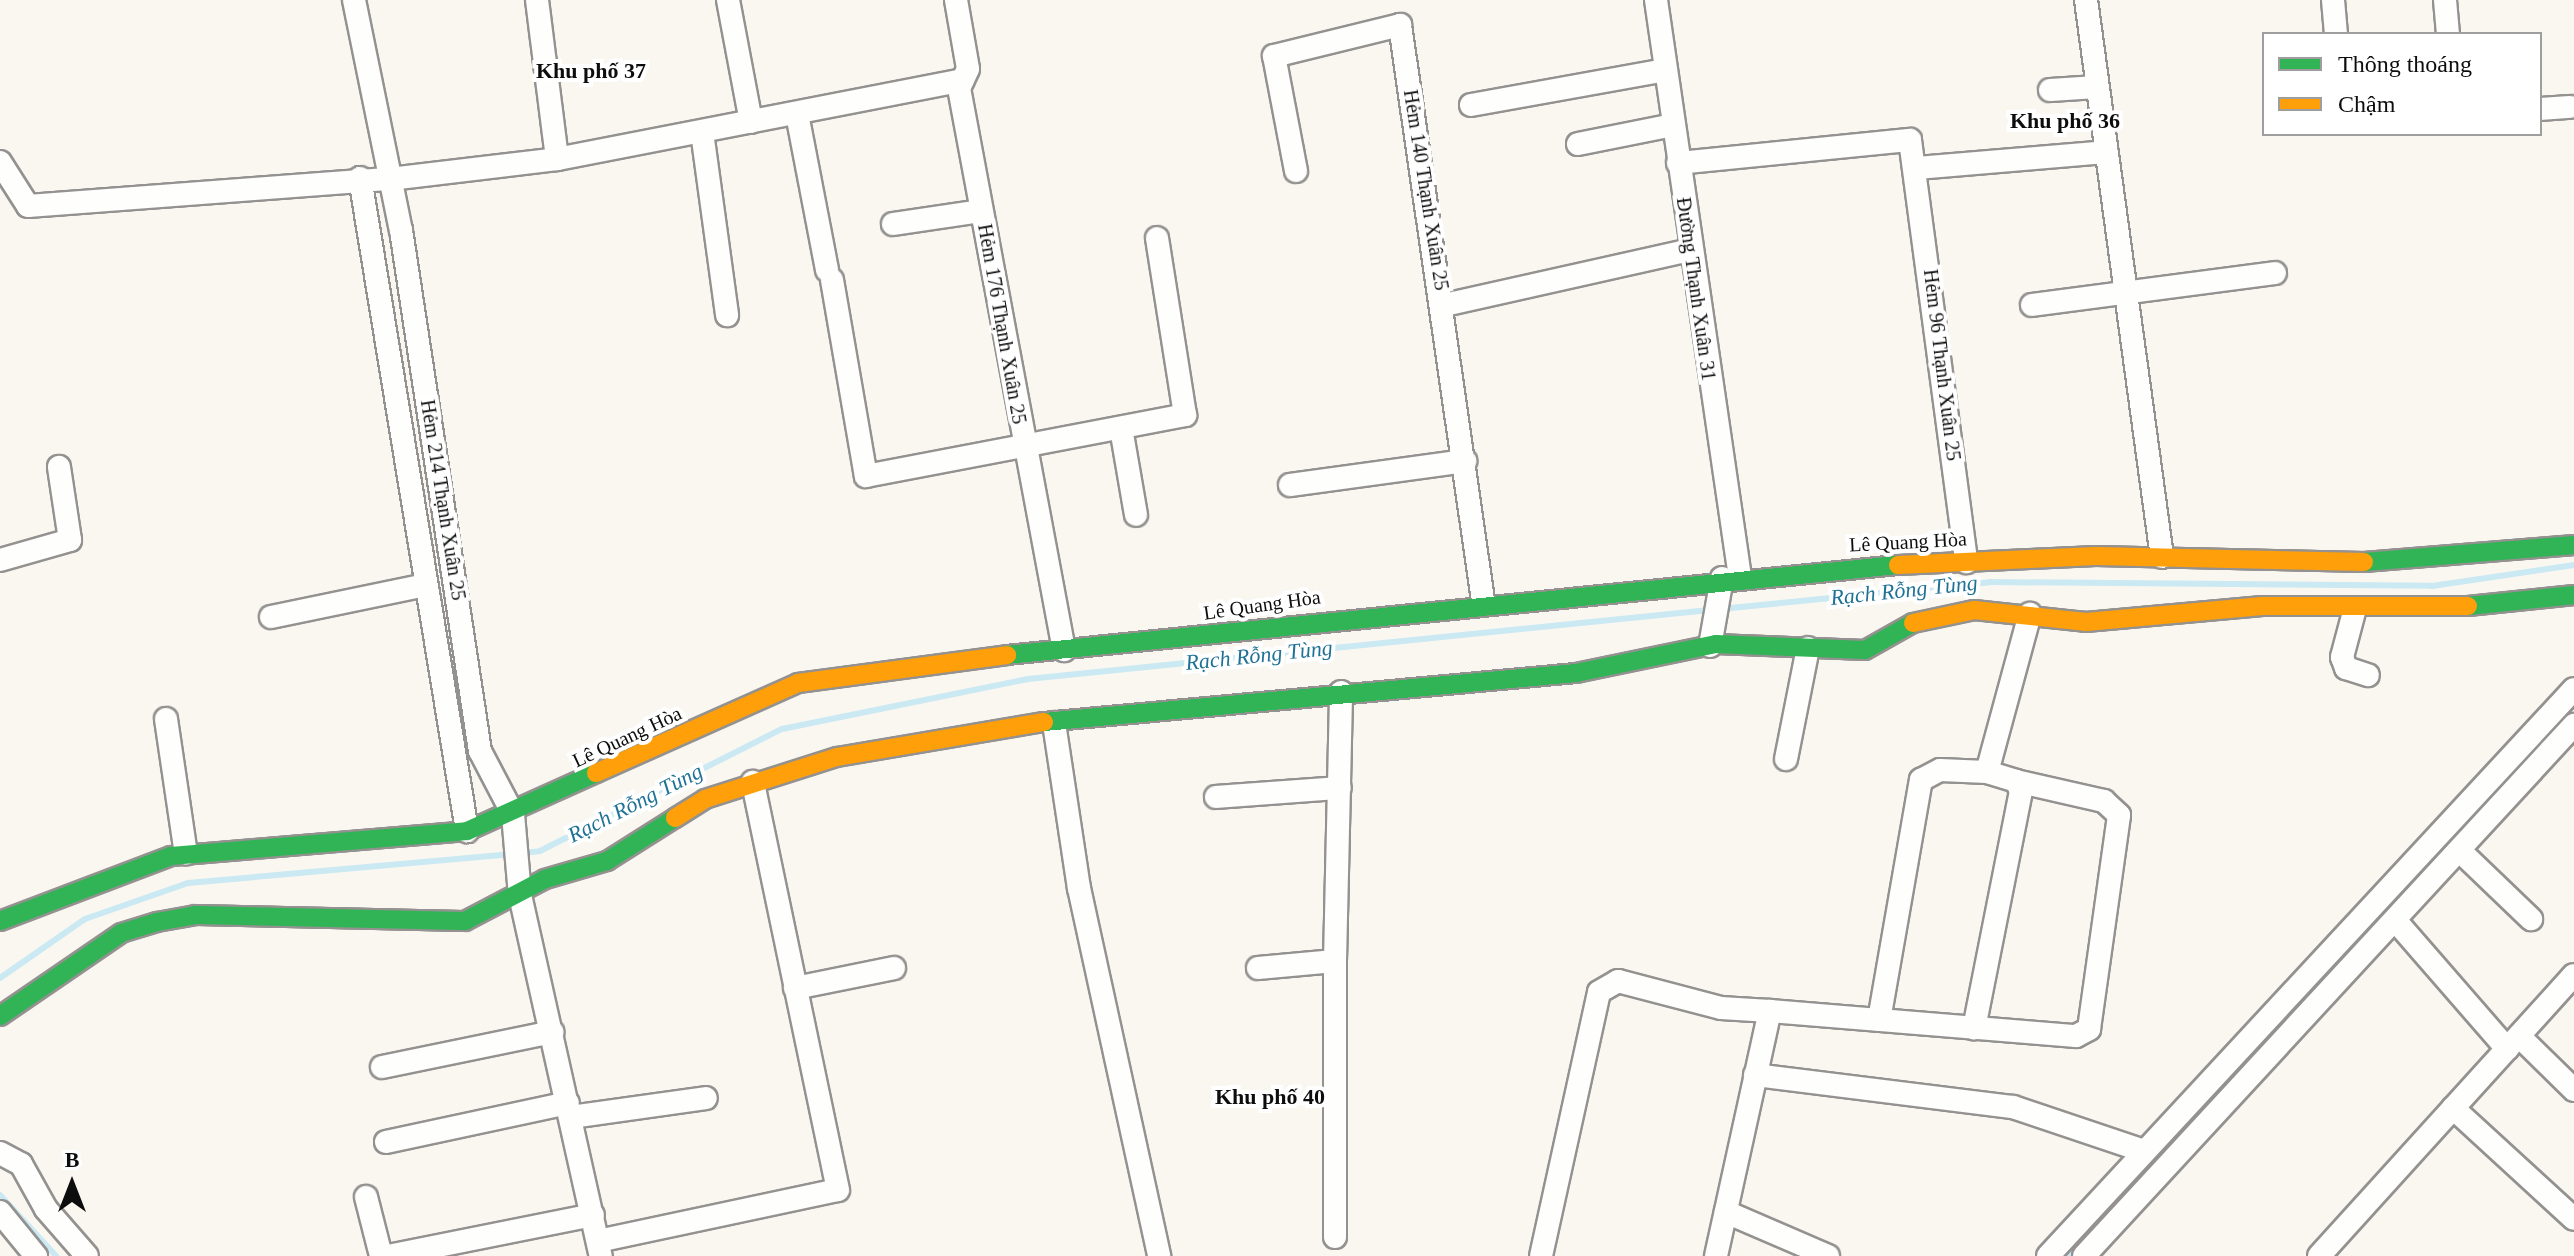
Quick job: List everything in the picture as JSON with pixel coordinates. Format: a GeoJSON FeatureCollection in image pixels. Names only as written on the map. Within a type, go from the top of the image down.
{"type":"FeatureCollection","features":[{"type":"Feature","properties":{"kind":"street","name":"Hẻm 214 Thạnh Xuân 25"},"geometry":{"type":"LineString","coordinates":[[354,0],[390,179],[480,751],[509,821]]}},
{"type":"Feature","properties":{"kind":"street"},"geometry":{"type":"LineString","coordinates":[[537,0],[557,159]]}},
{"type":"Feature","properties":{"kind":"street"},"geometry":{"type":"LineString","coordinates":[[728,0],[751,122]]}},
{"type":"Feature","properties":{"kind":"street","name":"Hẻm 176 Thạnh Xuân 25"},"geometry":{"type":"LineString","coordinates":[[956,0],[968,69],[962,80],[981,211],[1064,650]]}},
{"type":"Feature","properties":{"kind":"street","name":"Đường Thạnh Xuân 31"},"geometry":{"type":"LineString","coordinates":[[1656,0],[1690,250],[1727,583],[1711,639]]}},
{"type":"Feature","properties":{"kind":"street"},"geometry":{"type":"LineString","coordinates":[[2086,0],[2162,557]]}},
{"type":"Feature","properties":{"kind":"street"},"geometry":{"type":"LineString","coordinates":[[2333,0],[2336,32]]}},
{"type":"Feature","properties":{"kind":"street"},"geometry":{"type":"LineString","coordinates":[[2445,0],[2448,32]]}},
{"type":"Feature","properties":{"kind":"street","name":"Hẻm 140 Thạnh Xuân 25"},"geometry":{"type":"LineString","coordinates":[[1296,171],[1274,56],[1400,25],[1444,305],[1483,600]]}},
{"type":"Feature","properties":{"kind":"street"},"geometry":{"type":"LineString","coordinates":[[1471,105],[1665,70]]}},
{"type":"Feature","properties":{"kind":"street"},"geometry":{"type":"LineString","coordinates":[[0,162],[28,206],[360,178],[390,179],[557,159],[962,80]]}},
{"type":"Feature","properties":{"kind":"street"},"geometry":{"type":"LineString","coordinates":[[2050,90],[2097,87]]}},
{"type":"Feature","properties":{"kind":"street"},"geometry":{"type":"LineString","coordinates":[[2542,109],[2570,107]]}},
{"type":"Feature","properties":{"kind":"street"},"geometry":{"type":"LineString","coordinates":[[797,114],[866,476],[1185,415],[1157,238]]}},
{"type":"Feature","properties":{"kind":"street"},"geometry":{"type":"LineString","coordinates":[[1578,144],[1673,125]]}},
{"type":"Feature","properties":{"kind":"street"},"geometry":{"type":"LineString","coordinates":[[702,132],[727,315]]}},
{"type":"Feature","properties":{"kind":"street"},"geometry":{"type":"LineString","coordinates":[[1678,163],[1910,140],[1916,168],[2106,152]]}},
{"type":"Feature","properties":{"kind":"street","name":"Hẻm 96 Thạnh Xuân 25"},"geometry":{"type":"LineString","coordinates":[[1916,168],[1966,562]]}},
{"type":"Feature","properties":{"kind":"street"},"geometry":{"type":"LineString","coordinates":[[360,178],[467,831]]}},
{"type":"Feature","properties":{"kind":"street"},"geometry":{"type":"LineString","coordinates":[[893,224],[981,211]]}},
{"type":"Feature","properties":{"kind":"street"},"geometry":{"type":"LineString","coordinates":[[1444,305],[1690,250]]}},
{"type":"Feature","properties":{"kind":"street"},"geometry":{"type":"LineString","coordinates":[[2032,305],[2275,273]]}},
{"type":"Feature","properties":{"kind":"street"},"geometry":{"type":"LineString","coordinates":[[1121,428],[1136,515]]}},
{"type":"Feature","properties":{"kind":"street"},"geometry":{"type":"LineString","coordinates":[[1290,485],[1465,461]]}},
{"type":"Feature","properties":{"kind":"street"},"geometry":{"type":"LineString","coordinates":[[0,560],[70,540],[59,467]]}},
{"type":"Feature","properties":{"kind":"street","name":"Lê Quang Hòa"},"geometry":{"type":"LineString","coordinates":[[0,921],[186,854],[467,831],[509,821],[814,679],[850,672],[1483,600],[1966,562],[2162,557],[2407,563],[2574,545]]}},
{"type":"Feature","properties":{"kind":"street"},"geometry":{"type":"LineString","coordinates":[[271,617],[426,585]]}},
{"type":"Feature","properties":{"kind":"street"},"geometry":{"type":"LineString","coordinates":[[0,1016],[121,933],[157,922],[195,915],[428,925],[465,921],[519,890],[607,861],[705,799],[753,782],[953,734],[1341,692],[1576,673],[1711,639],[1865,650],[1926,616],[2030,614],[2086,622],[2262,606],[2352,619],[2574,595]]}},
{"type":"Feature","properties":{"kind":"street"},"geometry":{"type":"LineString","coordinates":[[1987,772],[2030,614]]}},
{"type":"Feature","properties":{"kind":"street"},"geometry":{"type":"LineString","coordinates":[[2352,619],[2342,657],[2346,668],[2368,675]]}},
{"type":"Feature","properties":{"kind":"street"},"geometry":{"type":"LineString","coordinates":[[1786,759],[1808,648]]}},
{"type":"Feature","properties":{"kind":"street"},"geometry":{"type":"LineString","coordinates":[[2048,1256],[2574,689]]}},
{"type":"Feature","properties":{"kind":"street"},"geometry":{"type":"LineString","coordinates":[[1335,1237],[1335,961],[1341,692]]}},
{"type":"Feature","properties":{"kind":"street"},"geometry":{"type":"LineString","coordinates":[[166,719],[186,854]]}},
{"type":"Feature","properties":{"kind":"street"},"geometry":{"type":"LineString","coordinates":[[1054,723],[1079,888],[1159,1256]]}},
{"type":"Feature","properties":{"kind":"street"},"geometry":{"type":"LineString","coordinates":[[2084,1256],[2574,725]]}},
{"type":"Feature","properties":{"kind":"street"},"geometry":{"type":"LineString","coordinates":[[1541,1256],[1599,992],[1618,981],[1721,1008],[2076,1036],[2094,1015],[2119,815],[2104,801],[1987,772],[1940,770],[1921,780],[1879,1020]]}},
{"type":"Feature","properties":{"kind":"street"},"geometry":{"type":"LineString","coordinates":[[1974,1028],[2021,791],[2016,781]]}},
{"type":"Feature","properties":{"kind":"street"},"geometry":{"type":"LineString","coordinates":[[509,821],[519,890],[599,1248],[838,1190],[753,782]]}},
{"type":"Feature","properties":{"kind":"street"},"geometry":{"type":"LineString","coordinates":[[1216,797],[1340,788]]}},
{"type":"Feature","properties":{"kind":"street"},"geometry":{"type":"LineString","coordinates":[[2459,850],[2531,919]]}},
{"type":"Feature","properties":{"kind":"street"},"geometry":{"type":"LineString","coordinates":[[2395,920],[2513,1043],[2574,1090]]}},
{"type":"Feature","properties":{"kind":"street"},"geometry":{"type":"LineString","coordinates":[[1258,968],[1335,961]]}},
{"type":"Feature","properties":{"kind":"street"},"geometry":{"type":"LineString","coordinates":[[795,988],[894,968]]}},
{"type":"Feature","properties":{"kind":"street"},"geometry":{"type":"LineString","coordinates":[[2319,1256],[2574,975]]}},
{"type":"Feature","properties":{"kind":"street"},"geometry":{"type":"LineString","coordinates":[[1716,1256],[1770,1011]]}},
{"type":"Feature","properties":{"kind":"street"},"geometry":{"type":"LineString","coordinates":[[382,1067],[552,1032]]}},
{"type":"Feature","properties":{"kind":"street"},"geometry":{"type":"LineString","coordinates":[[1755,1075],[2013,1107],[2144,1151]]}},
{"type":"Feature","properties":{"kind":"street"},"geometry":{"type":"LineString","coordinates":[[386,1142],[570,1110],[706,1098]]}},
{"type":"Feature","properties":{"kind":"street"},"geometry":{"type":"LineString","coordinates":[[2453,1108],[2574,1219]]}},
{"type":"Feature","properties":{"kind":"street"},"geometry":{"type":"LineString","coordinates":[[0,1153],[21,1164],[46,1209],[87,1256]]}},
{"type":"Feature","properties":{"kind":"street"},"geometry":{"type":"LineString","coordinates":[[366,1197],[381,1256]]}},
{"type":"Feature","properties":{"kind":"street"},"geometry":{"type":"LineString","coordinates":[[0,1212],[36,1256]]}},
{"type":"Feature","properties":{"kind":"street"},"geometry":{"type":"LineString","coordinates":[[1726,1212],[1828,1256]]}},
{"type":"Feature","properties":{"kind":"street"},"geometry":{"type":"LineString","coordinates":[[388,1256],[593,1215]]}},
{"type":"Feature","properties":{"kind":"waterway","name":"Rạch Rỗng Tùng"},"geometry":{"type":"LineString","coordinates":[[1721,609],[1990,582],[2432,586],[2574,565]]}},
{"type":"Feature","properties":{"kind":"waterway","name":"Rạch Rỗng Tùng"},"geometry":{"type":"LineString","coordinates":[[522,853],[540,851],[782,729],[1028,679],[1710,610]]}},
{"type":"Feature","properties":{"kind":"waterway","name":"Rạch Rỗng Tùng"},"geometry":{"type":"LineString","coordinates":[[0,978],[85,919],[188,883],[511,854]]}},
{"type":"Feature","properties":{"kind":"waterway"},"geometry":{"type":"LineString","coordinates":[[0,1195],[56,1256]]}},
{"type":"Feature","properties":{"kind":"waterway"},"geometry":{"type":"LineString","coordinates":[[2069,1256],[2079,1246]]}},
{"type":"Feature","properties":{"kind":"traffic: fast"},"geometry":{"type":"LineString","coordinates":[[2364,562],[2574,545]]}},
{"type":"Feature","properties":{"kind":"traffic: fast"},"geometry":{"type":"LineString","coordinates":[[1007,655],[1898,565]]}},
{"type":"Feature","properties":{"kind":"traffic: fast"},"geometry":{"type":"LineString","coordinates":[[2468,606],[2574,595]]}},
{"type":"Feature","properties":{"kind":"traffic: fast"},"geometry":{"type":"LineString","coordinates":[[1044,722],[1576,673],[1716,644],[1865,650],[1913,623]]}},
{"type":"Feature","properties":{"kind":"traffic: fast"},"geometry":{"type":"LineString","coordinates":[[0,921],[171,856],[467,831],[596,773]]}},
{"type":"Feature","properties":{"kind":"traffic: fast"},"geometry":{"type":"LineString","coordinates":[[0,1016],[121,933],[157,922],[195,915],[465,921],[545,879],[607,861],[675,818]]}},
{"type":"Feature","properties":{"kind":"traffic: slow"},"geometry":{"type":"LineString","coordinates":[[1898,565],[2096,556],[2364,562]]}},
{"type":"Feature","properties":{"kind":"traffic: slow"},"geometry":{"type":"LineString","coordinates":[[1913,623],[1974,610],[2086,622],[2262,606],[2468,606]]}},
{"type":"Feature","properties":{"kind":"traffic: slow"},"geometry":{"type":"LineString","coordinates":[[596,773],[798,683],[1007,655]]}},
{"type":"Feature","properties":{"kind":"traffic: slow"},"geometry":{"type":"LineString","coordinates":[[675,818],[705,799],[837,757],[1044,722]]}},
{"type":"Feature","properties":{"kind":"district","name":"Khu phố 37"},"geometry":{"type":"Point","coordinates":[591,71]}},
{"type":"Feature","properties":{"kind":"district","name":"Khu phố 36"},"geometry":{"type":"Point","coordinates":[2065,121]}},
{"type":"Feature","properties":{"kind":"district","name":"Khu phố 40"},"geometry":{"type":"Point","coordinates":[1270,1097]}}]}
